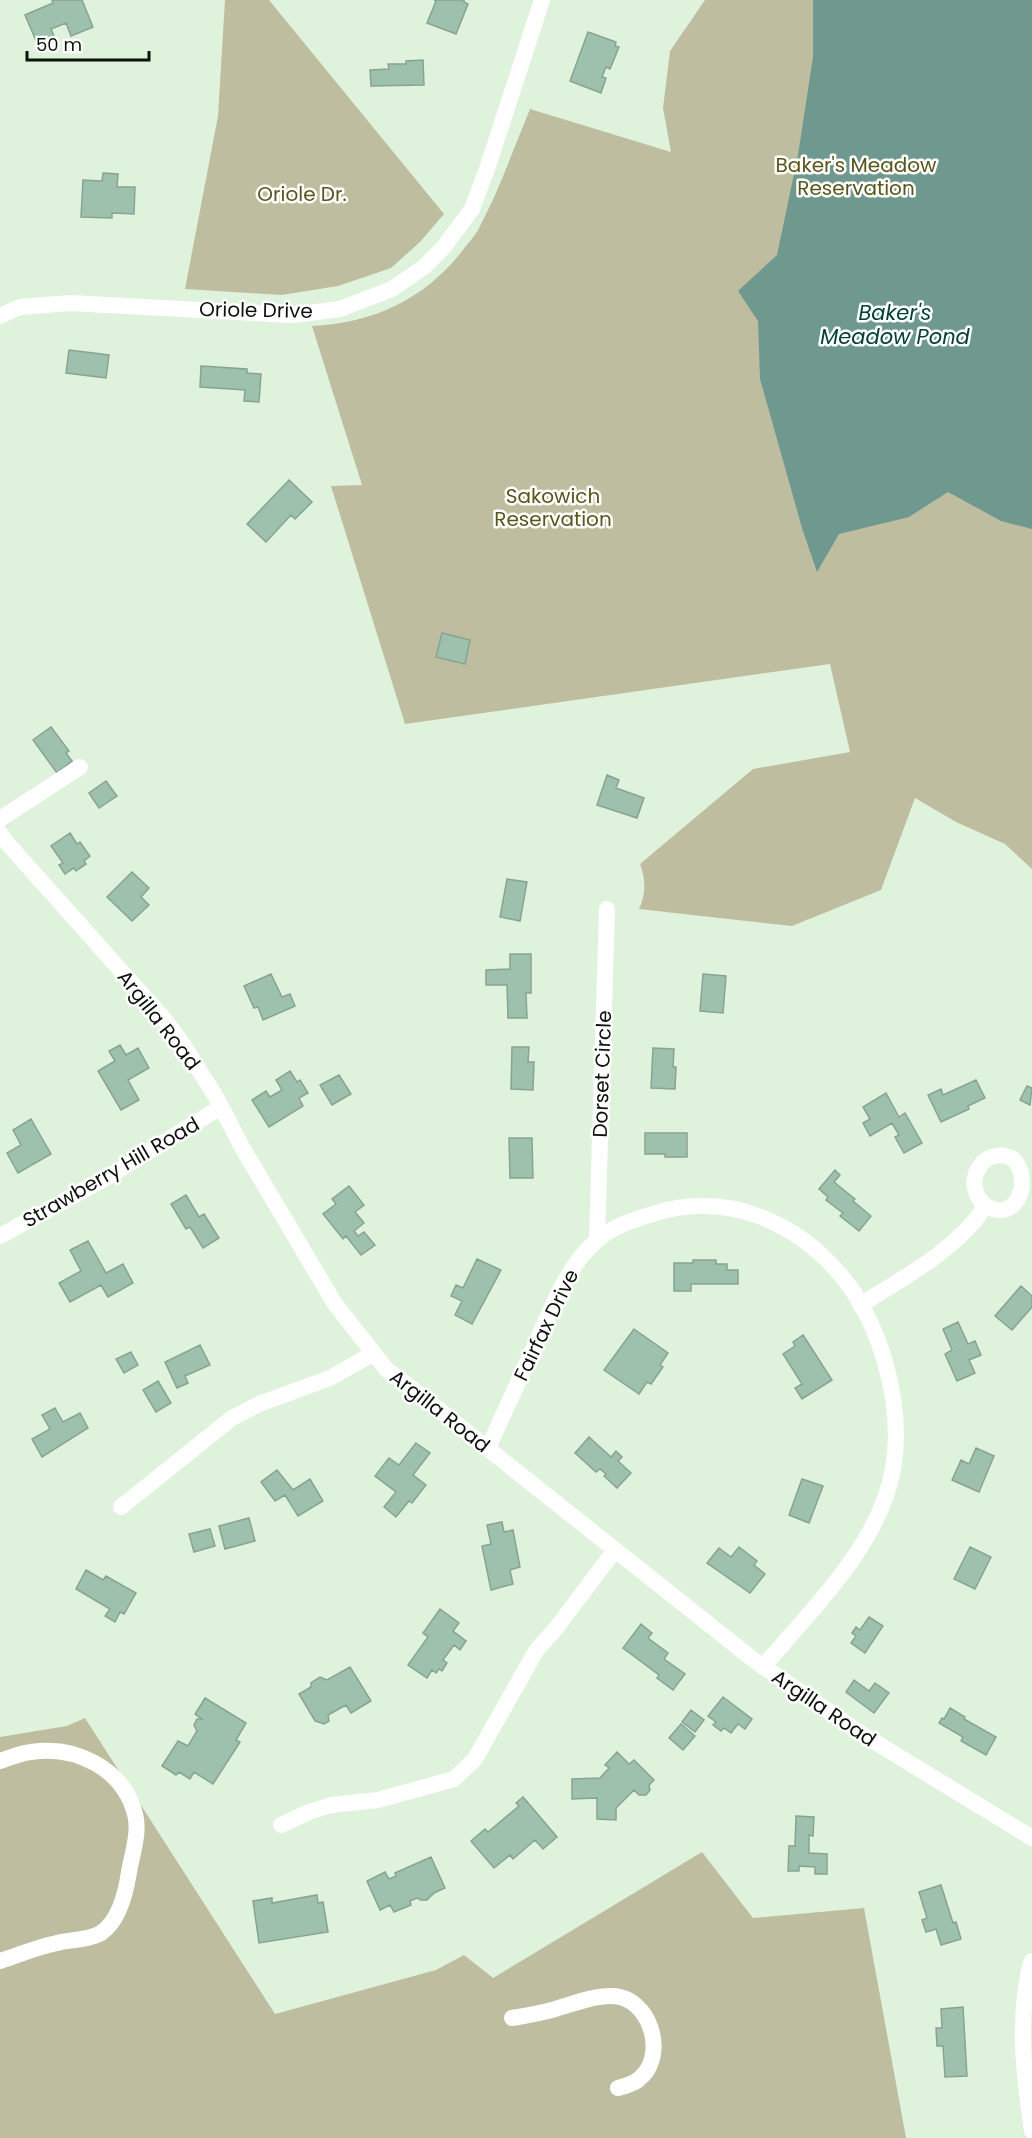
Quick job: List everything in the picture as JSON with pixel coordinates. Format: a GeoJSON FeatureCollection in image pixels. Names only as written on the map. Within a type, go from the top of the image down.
{"type":"FeatureCollection","features":[{"type":"Feature","properties":{"kind":"street","name":"Oriole Drive"},"geometry":{"type":"LineString","coordinates":[[0,316],[20,307],[70,303],[293,315],[340,309],[392,289],[424,267],[443,248],[472,209],[542,0]]}},
{"type":"Feature","properties":{"kind":"street"},"geometry":{"type":"LineString","coordinates":[[0,819],[81,767]]}},
{"type":"Feature","properties":{"kind":"street","name":"Argilla Road"},"geometry":{"type":"LineString","coordinates":[[0,833],[165,1020],[199,1068],[243,1149],[335,1304],[387,1370],[763,1667],[862,1734],[1032,1838]]}},
{"type":"Feature","properties":{"kind":"street","name":"Dorset Circle"},"geometry":{"type":"LineString","coordinates":[[597,1239],[607,909]]}},
{"type":"Feature","properties":{"kind":"street","name":"Strawberry Hill Road"},"geometry":{"type":"LineString","coordinates":[[0,1236],[106,1178],[221,1107]]}},
{"type":"Feature","properties":{"kind":"street","name":"Fairfax Drive"},"geometry":{"type":"LineString","coordinates":[[488,1448],[559,1292],[582,1256],[597,1239],[616,1227],[664,1210],[687,1205],[730,1206],[766,1219],[801,1240],[844,1278],[860,1305],[884,1359],[896,1408],[896,1448],[887,1491],[872,1530],[860,1549],[763,1667]]}},
{"type":"Feature","properties":{"kind":"street"},"geometry":{"type":"LineString","coordinates":[[860,1305],[946,1248],[966,1232],[986,1206]]}},
{"type":"Feature","properties":{"kind":"street"},"geometry":{"type":"LineString","coordinates":[[121,1507],[232,1418],[259,1404],[330,1378],[374,1353]]}},
{"type":"Feature","properties":{"kind":"street"},"geometry":{"type":"LineString","coordinates":[[281,1825],[331,1805],[378,1800],[454,1779],[475,1759],[536,1651],[615,1550]]}},
{"type":"Feature","properties":{"kind":"street"},"geometry":{"type":"LineString","coordinates":[[0,1761],[31,1752],[62,1751],[98,1764],[121,1785],[135,1814],[136,1830],[127,1887],[121,1904],[109,1925],[101,1933],[88,1938],[58,1942],[0,1961]]}},
{"type":"Feature","properties":{"kind":"street"},"geometry":{"type":"LineString","coordinates":[[1032,1960],[1024,2001],[1022,2040],[1032,2132]]}},
{"type":"Feature","properties":{"kind":"street"},"geometry":{"type":"LineString","coordinates":[[512,2018],[608,1997],[620,1997],[632,2003],[644,2013],[655,2050],[648,2069],[639,2080],[618,2088]]}},
{"type":"Feature","properties":{"kind":"green space","name":"Oriole Dr."},"geometry":{"type":"Polygon","coordinates":[[[225,0],[269,0],[444,214],[420,242],[391,268],[338,286],[282,295],[185,289],[218,116],[225,0]]]}},
{"type":"Feature","properties":{"kind":"green space"},"geometry":{"type":"Polygon","coordinates":[[[705,0],[1032,0],[1032,869],[1005,844],[956,822],[915,798],[881,890],[792,926],[639,909],[644,887],[640,864],[753,769],[850,752],[830,664],[405,724],[331,486],[362,485],[312,326],[335,324],[377,314],[415,295],[448,267],[477,232],[485,217],[530,109],[671,152],[663,108],[670,51],[705,0]]]}},
{"type":"Feature","properties":{"kind":"green space"},"geometry":{"type":"Polygon","coordinates":[[[85,1718],[275,2014],[436,1970],[464,1955],[493,1978],[702,1852],[753,1918],[864,1908],[906,2138],[0,2138],[0,1737],[67,1726],[85,1718]]]}},
{"type":"Feature","properties":{"kind":"water","name":"Baker's Meadow Pond"},"geometry":{"type":"Polygon","coordinates":[[[813,0],[1032,0],[1032,529],[1001,521],[948,492],[909,517],[839,534],[817,572],[802,528],[760,379],[758,321],[738,291],[777,255],[798,155],[813,57],[813,0]]]}},
{"type":"Feature","properties":{"kind":"building"},"geometry":{"type":"Polygon","coordinates":[[[52,0],[82,0],[93,27],[71,36],[66,23],[51,29],[54,36],[37,43],[25,15],[53,3],[52,0]]]}},
{"type":"Feature","properties":{"kind":"building"},"geometry":{"type":"Polygon","coordinates":[[[434,0],[464,0],[468,4],[456,34],[427,23],[436,1],[434,0]]]}},
{"type":"Feature","properties":{"kind":"building"},"geometry":{"type":"Polygon","coordinates":[[[588,32],[616,42],[615,46],[619,47],[610,69],[606,67],[602,77],[606,78],[601,93],[570,81],[588,32]]]}},
{"type":"Feature","properties":{"kind":"building"},"geometry":{"type":"Polygon","coordinates":[[[423,60],[424,85],[371,86],[370,70],[389,69],[388,64],[406,64],[406,61],[423,60]]]}},
{"type":"Feature","properties":{"kind":"building"},"geometry":{"type":"Polygon","coordinates":[[[103,173],[118,174],[117,187],[135,187],[134,214],[112,213],[112,218],[81,217],[83,180],[102,181],[103,173]]]}},
{"type":"Feature","properties":{"kind":"building"},"geometry":{"type":"Polygon","coordinates":[[[69,350],[109,355],[106,378],[66,373],[69,350]]]}},
{"type":"Feature","properties":{"kind":"building"},"geometry":{"type":"Polygon","coordinates":[[[201,366],[247,369],[247,373],[261,374],[259,402],[244,401],[245,390],[200,387],[201,366]]]}},
{"type":"Feature","properties":{"kind":"building"},"geometry":{"type":"Polygon","coordinates":[[[289,480],[312,502],[295,519],[291,515],[266,542],[247,524],[289,480]]]}},
{"type":"Feature","properties":{"kind":"building"},"geometry":{"type":"Polygon","coordinates":[[[442,633],[470,640],[465,664],[436,657],[442,633]]]}},
{"type":"Feature","properties":{"kind":"building"},"geometry":{"type":"Polygon","coordinates":[[[51,727],[69,751],[66,753],[72,761],[57,773],[33,740],[51,727]]]}},
{"type":"Feature","properties":{"kind":"building"},"geometry":{"type":"Polygon","coordinates":[[[607,775],[619,780],[616,788],[644,798],[637,818],[597,805],[607,775]]]}},
{"type":"Feature","properties":{"kind":"building"},"geometry":{"type":"Polygon","coordinates":[[[106,781],[117,796],[99,808],[89,793],[106,781]]]}},
{"type":"Feature","properties":{"kind":"building"},"geometry":{"type":"Polygon","coordinates":[[[70,833],[77,844],[80,842],[90,856],[84,861],[86,864],[76,871],[74,868],[65,874],[59,865],[63,863],[51,846],[70,833]]]}},
{"type":"Feature","properties":{"kind":"building"},"geometry":{"type":"Polygon","coordinates":[[[132,872],[149,888],[141,897],[149,905],[132,921],[107,897],[132,872]]]}},
{"type":"Feature","properties":{"kind":"building"},"geometry":{"type":"Polygon","coordinates":[[[507,879],[527,882],[520,921],[500,917],[507,879]]]}},
{"type":"Feature","properties":{"kind":"building"},"geometry":{"type":"Polygon","coordinates":[[[510,954],[531,954],[531,993],[526,993],[527,1018],[508,1018],[507,985],[486,985],[486,970],[510,969],[510,954]]]}},
{"type":"Feature","properties":{"kind":"building"},"geometry":{"type":"Polygon","coordinates":[[[271,974],[282,997],[290,994],[295,1006],[263,1020],[258,1007],[254,1008],[244,986],[271,974]]]}},
{"type":"Feature","properties":{"kind":"building"},"geometry":{"type":"Polygon","coordinates":[[[703,974],[726,976],[723,1013],[700,1011],[703,974]]]}},
{"type":"Feature","properties":{"kind":"building"},"geometry":{"type":"Polygon","coordinates":[[[120,1045],[126,1055],[138,1048],[149,1068],[128,1080],[139,1100],[121,1110],[98,1071],[115,1061],[109,1051],[120,1045]]]}},
{"type":"Feature","properties":{"kind":"building"},"geometry":{"type":"Polygon","coordinates":[[[512,1047],[529,1047],[528,1062],[534,1062],[533,1090],[511,1089],[512,1047]]]}},
{"type":"Feature","properties":{"kind":"building"},"geometry":{"type":"Polygon","coordinates":[[[653,1048],[674,1049],[675,1089],[651,1088],[653,1048]]]}},
{"type":"Feature","properties":{"kind":"building"},"geometry":{"type":"Polygon","coordinates":[[[290,1071],[297,1082],[300,1080],[308,1093],[299,1098],[303,1106],[269,1127],[252,1100],[266,1091],[270,1097],[282,1090],[276,1080],[290,1071]]]}},
{"type":"Feature","properties":{"kind":"building"},"geometry":{"type":"Polygon","coordinates":[[[339,1075],[351,1094],[332,1105],[320,1085],[339,1075]]]}},
{"type":"Feature","properties":{"kind":"building"},"geometry":{"type":"Polygon","coordinates":[[[976,1080],[985,1098],[968,1106],[969,1109],[941,1122],[928,1095],[941,1089],[943,1095],[976,1080]]]}},
{"type":"Feature","properties":{"kind":"building"},"geometry":{"type":"Polygon","coordinates":[[[1027,1086],[1032,1088],[1030,1105],[1020,1100],[1027,1086]]]}},
{"type":"Feature","properties":{"kind":"building"},"geometry":{"type":"Polygon","coordinates":[[[886,1093],[899,1117],[905,1113],[922,1143],[904,1153],[895,1137],[899,1135],[892,1123],[870,1136],[863,1123],[870,1119],[863,1107],[886,1093]]]}},
{"type":"Feature","properties":{"kind":"building"},"geometry":{"type":"Polygon","coordinates":[[[31,1119],[51,1154],[18,1173],[7,1153],[21,1145],[13,1130],[31,1119]]]}},
{"type":"Feature","properties":{"kind":"building"},"geometry":{"type":"Polygon","coordinates":[[[645,1133],[687,1133],[687,1157],[645,1154],[645,1133]]]}},
{"type":"Feature","properties":{"kind":"building"},"geometry":{"type":"Polygon","coordinates":[[[509,1138],[532,1138],[533,1178],[510,1178],[509,1138]]]}},
{"type":"Feature","properties":{"kind":"building"},"geometry":{"type":"Polygon","coordinates":[[[835,1170],[840,1175],[834,1182],[871,1216],[859,1231],[840,1216],[843,1213],[826,1200],[828,1197],[819,1189],[835,1170]]]}},
{"type":"Feature","properties":{"kind":"building"},"geometry":{"type":"Polygon","coordinates":[[[349,1186],[364,1205],[355,1212],[364,1223],[354,1231],[358,1236],[364,1232],[375,1245],[361,1255],[346,1236],[343,1239],[323,1214],[336,1204],[332,1199],[349,1186]]]}},
{"type":"Feature","properties":{"kind":"building"},"geometry":{"type":"Polygon","coordinates":[[[186,1195],[199,1217],[204,1214],[219,1238],[203,1248],[190,1227],[186,1229],[171,1204],[186,1195]]]}},
{"type":"Feature","properties":{"kind":"building"},"geometry":{"type":"Polygon","coordinates":[[[88,1241],[106,1273],[123,1264],[133,1283],[108,1297],[101,1285],[70,1302],[59,1283],[81,1271],[70,1250],[88,1241]]]}},
{"type":"Feature","properties":{"kind":"building"},"geometry":{"type":"Polygon","coordinates":[[[477,1259],[501,1270],[472,1324],[455,1315],[462,1301],[451,1296],[456,1285],[463,1288],[477,1259]]]}},
{"type":"Feature","properties":{"kind":"building"},"geometry":{"type":"Polygon","coordinates":[[[693,1260],[716,1260],[716,1264],[727,1264],[727,1270],[738,1270],[738,1284],[691,1284],[691,1291],[674,1291],[674,1263],[693,1263],[693,1260]]]}},
{"type":"Feature","properties":{"kind":"building"},"geometry":{"type":"Polygon","coordinates":[[[1021,1286],[1032,1296],[1032,1307],[1012,1330],[995,1316],[1021,1286]]]}},
{"type":"Feature","properties":{"kind":"building"},"geometry":{"type":"Polygon","coordinates":[[[958,1322],[968,1344],[975,1341],[981,1355],[969,1360],[975,1373],[957,1381],[945,1354],[952,1350],[943,1329],[958,1322]]]}},
{"type":"Feature","properties":{"kind":"building"},"geometry":{"type":"Polygon","coordinates":[[[634,1329],[668,1353],[660,1365],[663,1367],[651,1384],[647,1382],[639,1394],[604,1370],[634,1329]]]}},
{"type":"Feature","properties":{"kind":"building"},"geometry":{"type":"Polygon","coordinates":[[[803,1335],[832,1380],[802,1399],[795,1388],[802,1384],[783,1354],[795,1346],[793,1342],[803,1335]]]}},
{"type":"Feature","properties":{"kind":"building"},"geometry":{"type":"Polygon","coordinates":[[[200,1345],[210,1365],[185,1376],[188,1383],[177,1388],[165,1362],[200,1345]]]}},
{"type":"Feature","properties":{"kind":"building"},"geometry":{"type":"Polygon","coordinates":[[[131,1352],[138,1365],[124,1373],[116,1359],[131,1352]]]}},
{"type":"Feature","properties":{"kind":"building"},"geometry":{"type":"Polygon","coordinates":[[[158,1381],[171,1403],[156,1412],[143,1390],[158,1381]]]}},
{"type":"Feature","properties":{"kind":"building"},"geometry":{"type":"Polygon","coordinates":[[[55,1408],[63,1422],[80,1413],[88,1428],[42,1457],[32,1439],[50,1429],[42,1415],[55,1408]]]}},
{"type":"Feature","properties":{"kind":"building"},"geometry":{"type":"Polygon","coordinates":[[[589,1437],[611,1457],[616,1451],[622,1457],[618,1461],[631,1473],[617,1488],[600,1469],[596,1472],[575,1453],[589,1437]]]}},
{"type":"Feature","properties":{"kind":"building"},"geometry":{"type":"Polygon","coordinates":[[[416,1443],[430,1453],[413,1475],[426,1485],[412,1503],[409,1501],[396,1517],[384,1507],[396,1492],[375,1476],[389,1458],[399,1465],[416,1443]]]}},
{"type":"Feature","properties":{"kind":"building"},"geometry":{"type":"Polygon","coordinates":[[[976,1448],[994,1456],[979,1492],[952,1480],[961,1460],[969,1464],[976,1448]]]}},
{"type":"Feature","properties":{"kind":"building"},"geometry":{"type":"Polygon","coordinates":[[[277,1470],[293,1490],[310,1479],[323,1501],[298,1516],[285,1495],[275,1501],[261,1482],[277,1470]]]}},
{"type":"Feature","properties":{"kind":"building"},"geometry":{"type":"Polygon","coordinates":[[[802,1479],[823,1486],[809,1523],[789,1515],[802,1479]]]}},
{"type":"Feature","properties":{"kind":"building"},"geometry":{"type":"Polygon","coordinates":[[[249,1518],[255,1541],[225,1549],[219,1526],[249,1518]]]}},
{"type":"Feature","properties":{"kind":"building"},"geometry":{"type":"Polygon","coordinates":[[[502,1522],[504,1532],[513,1530],[520,1567],[510,1570],[513,1584],[491,1590],[482,1546],[491,1544],[487,1525],[502,1522]]]}},
{"type":"Feature","properties":{"kind":"building"},"geometry":{"type":"Polygon","coordinates":[[[210,1529],[215,1546],[194,1552],[189,1534],[210,1529]]]}},
{"type":"Feature","properties":{"kind":"building"},"geometry":{"type":"Polygon","coordinates":[[[739,1547],[757,1561],[754,1565],[765,1574],[750,1593],[707,1563],[719,1548],[731,1557],[739,1547]]]}},
{"type":"Feature","properties":{"kind":"building"},"geometry":{"type":"Polygon","coordinates":[[[970,1547],[991,1557],[975,1589],[954,1579],[970,1547]]]}},
{"type":"Feature","properties":{"kind":"building"},"geometry":{"type":"Polygon","coordinates":[[[86,1570],[103,1580],[106,1576],[136,1593],[124,1614],[120,1612],[115,1622],[105,1616],[110,1609],[76,1589],[86,1570]]]}},
{"type":"Feature","properties":{"kind":"building"},"geometry":{"type":"Polygon","coordinates":[[[440,1609],[459,1623],[453,1631],[466,1641],[460,1650],[454,1645],[443,1660],[447,1663],[442,1671],[439,1669],[436,1673],[432,1670],[427,1678],[408,1665],[428,1637],[423,1633],[440,1609]]]}},
{"type":"Feature","properties":{"kind":"building"},"geometry":{"type":"Polygon","coordinates":[[[869,1617],[883,1626],[865,1653],[851,1643],[856,1636],[852,1633],[856,1627],[860,1630],[869,1617]]]}},
{"type":"Feature","properties":{"kind":"building"},"geometry":{"type":"Polygon","coordinates":[[[641,1624],[652,1633],[648,1638],[668,1653],[664,1659],[685,1674],[673,1690],[657,1678],[659,1675],[623,1648],[641,1624]]]}},
{"type":"Feature","properties":{"kind":"building"},"geometry":{"type":"Polygon","coordinates":[[[350,1667],[371,1701],[351,1713],[346,1705],[328,1715],[329,1721],[324,1724],[315,1721],[299,1694],[311,1687],[311,1683],[320,1677],[327,1680],[350,1667]]]}},
{"type":"Feature","properties":{"kind":"building"},"geometry":{"type":"Polygon","coordinates":[[[854,1680],[869,1691],[875,1683],[889,1693],[874,1713],[846,1692],[854,1680]]]}},
{"type":"Feature","properties":{"kind":"building"},"geometry":{"type":"Polygon","coordinates":[[[723,1697],[752,1719],[745,1729],[738,1724],[731,1733],[724,1728],[721,1731],[713,1725],[716,1722],[708,1716],[723,1697]]]}},
{"type":"Feature","properties":{"kind":"building"},"geometry":{"type":"Polygon","coordinates":[[[205,1698],[246,1723],[236,1740],[240,1742],[213,1784],[194,1772],[190,1779],[179,1772],[176,1775],[162,1766],[178,1741],[188,1746],[197,1731],[194,1725],[197,1719],[202,1719],[195,1714],[205,1698]]]}},
{"type":"Feature","properties":{"kind":"building"},"geometry":{"type":"Polygon","coordinates":[[[950,1708],[965,1717],[964,1719],[996,1737],[986,1755],[961,1741],[963,1737],[939,1723],[950,1708]]]}},
{"type":"Feature","properties":{"kind":"building"},"geometry":{"type":"Polygon","coordinates":[[[691,1710],[704,1720],[695,1732],[682,1722],[691,1710]]]}},
{"type":"Feature","properties":{"kind":"building"},"geometry":{"type":"Polygon","coordinates":[[[681,1724],[695,1736],[683,1750],[669,1738],[681,1724]]]}},
{"type":"Feature","properties":{"kind":"building"},"geometry":{"type":"Polygon","coordinates":[[[617,1752],[629,1764],[634,1760],[654,1780],[649,1785],[650,1790],[646,1795],[639,1795],[634,1790],[616,1808],[616,1820],[597,1819],[597,1798],[572,1799],[572,1779],[600,1778],[609,1768],[605,1765],[617,1752]]]}},
{"type":"Feature","properties":{"kind":"building"},"geometry":{"type":"Polygon","coordinates":[[[523,1797],[557,1837],[543,1849],[535,1840],[513,1859],[510,1855],[494,1868],[471,1841],[485,1829],[488,1832],[519,1806],[516,1803],[523,1797]]]}},
{"type":"Feature","properties":{"kind":"building"},"geometry":{"type":"Polygon","coordinates":[[[796,1816],[814,1817],[813,1836],[809,1835],[809,1853],[827,1854],[827,1874],[815,1874],[815,1867],[799,1866],[799,1871],[788,1871],[789,1846],[795,1846],[796,1816]]]}},
{"type":"Feature","properties":{"kind":"building"},"geometry":{"type":"Polygon","coordinates":[[[431,1857],[445,1888],[434,1893],[427,1900],[417,1898],[410,1901],[411,1905],[394,1912],[390,1905],[380,1910],[367,1881],[385,1872],[389,1879],[396,1876],[395,1873],[431,1857]]]}},
{"type":"Feature","properties":{"kind":"building"},"geometry":{"type":"Polygon","coordinates":[[[941,1885],[953,1923],[956,1922],[961,1939],[941,1945],[936,1929],[926,1932],[922,1920],[927,1918],[919,1892],[941,1885]]]}},
{"type":"Feature","properties":{"kind":"building"},"geometry":{"type":"Polygon","coordinates":[[[317,1895],[318,1903],[323,1902],[328,1932],[259,1943],[253,1901],[272,1898],[272,1903],[317,1895]]]}},
{"type":"Feature","properties":{"kind":"building"},"geometry":{"type":"Polygon","coordinates":[[[963,2007],[967,2076],[945,2077],[943,2046],[937,2046],[936,2028],[942,2028],[941,2009],[963,2007]]]}},
{"type":"Feature","properties":{"kind":"park label","name":"Baker's Meadow Reservation"},"geometry":{"type":"Point","coordinates":[856,176]}},
{"type":"Feature","properties":{"kind":"park label","name":"Sakowich Reservation"},"geometry":{"type":"Point","coordinates":[553,508]}}]}
